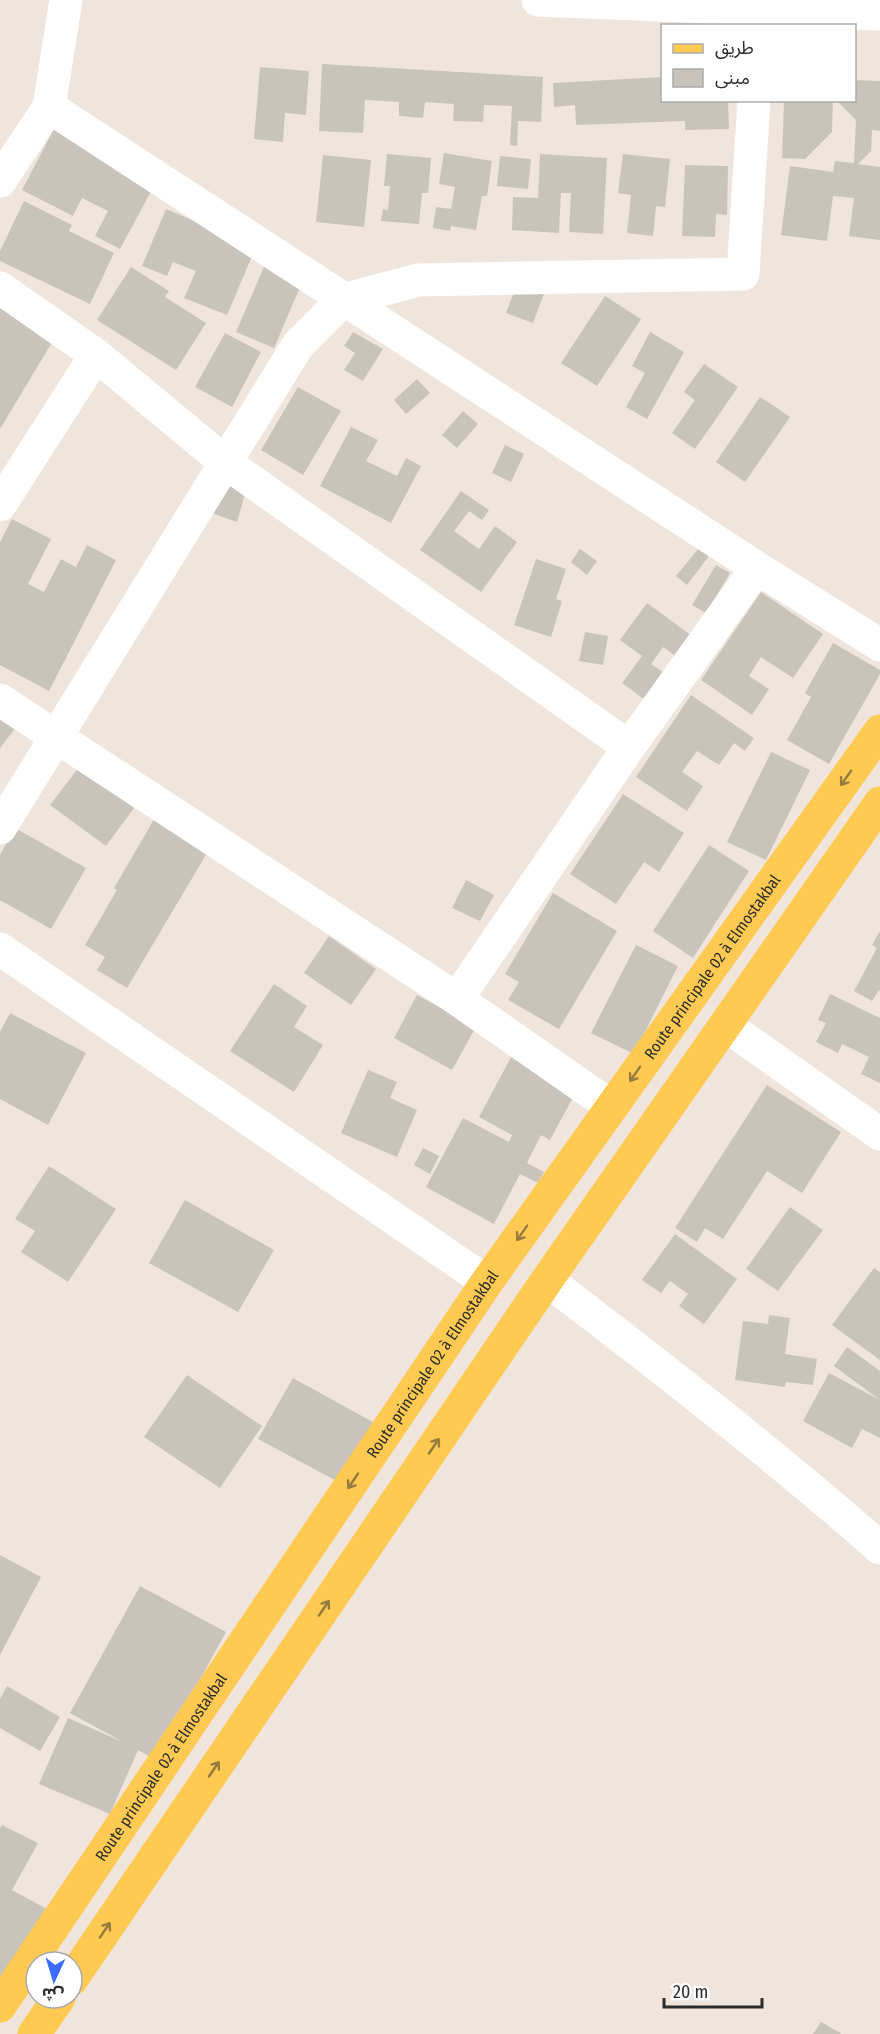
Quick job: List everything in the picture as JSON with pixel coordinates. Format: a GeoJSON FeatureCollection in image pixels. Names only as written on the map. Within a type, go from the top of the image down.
{"type":"FeatureCollection","features":[{"type":"Feature","properties":{"kind":"main road","name":"Route principale 02 à Elmostakbal"},"geometry":{"type":"LineString","coordinates":[[0,2006],[487,1282],[880,731]]}},
{"type":"Feature","properties":{"kind":"main road"},"geometry":{"type":"LineString","coordinates":[[84,1961],[547,1280],[880,803]]}},
{"type":"Feature","properties":{"kind":"main road"},"geometry":{"type":"LineString","coordinates":[[34,2034],[51,2010]]}},
{"type":"Feature","properties":{"kind":"street"},"geometry":{"type":"LineString","coordinates":[[0,181],[49,107],[66,0]]}},
{"type":"Feature","properties":{"kind":"street"},"geometry":{"type":"LineString","coordinates":[[538,0],[760,17],[841,6],[880,14]]}},
{"type":"Feature","properties":{"kind":"street"},"geometry":{"type":"LineString","coordinates":[[0,828],[298,345],[343,300],[418,280],[743,274],[754,102]]}},
{"type":"Feature","properties":{"kind":"street"},"geometry":{"type":"LineString","coordinates":[[49,107],[343,300],[880,645]]}},
{"type":"Feature","properties":{"kind":"street"},"geometry":{"type":"LineString","coordinates":[[0,288],[96,355],[226,463],[629,747]]}},
{"type":"Feature","properties":{"kind":"street"},"geometry":{"type":"LineString","coordinates":[[0,505],[96,355]]}},
{"type":"Feature","properties":{"kind":"street"},"geometry":{"type":"LineString","coordinates":[[456,999],[629,747],[757,568]]}},
{"type":"Feature","properties":{"kind":"street"},"geometry":{"type":"LineString","coordinates":[[0,700],[456,999],[612,1107]]}},
{"type":"Feature","properties":{"kind":"street"},"geometry":{"type":"LineString","coordinates":[[0,949],[487,1282]]}},
{"type":"Feature","properties":{"kind":"street"},"geometry":{"type":"LineString","coordinates":[[725,1024],[880,1134]]}},
{"type":"Feature","properties":{"kind":"street"},"geometry":{"type":"LineString","coordinates":[[547,1280],[620,1335],[823,1498],[880,1548]]}},
{"type":"Feature","properties":{"kind":"building"},"geometry":{"type":"Polygon","coordinates":[[[322,64],[543,77],[541,122],[518,121],[517,146],[510,145],[512,106],[484,105],[483,122],[453,121],[454,104],[425,102],[423,118],[399,116],[399,102],[365,100],[363,133],[319,131],[322,64]]]}},
{"type":"Feature","properties":{"kind":"building"},"geometry":{"type":"Polygon","coordinates":[[[260,67],[309,71],[306,115],[285,113],[283,142],[254,139],[260,67]]]}},
{"type":"Feature","properties":{"kind":"building"},"geometry":{"type":"Polygon","coordinates":[[[661,77],[661,102],[728,102],[729,129],[685,130],[685,121],[576,125],[575,105],[554,107],[553,83],[661,77]]]}},
{"type":"Feature","properties":{"kind":"building"},"geometry":{"type":"Polygon","coordinates":[[[856,80],[880,81],[880,131],[872,130],[871,151],[858,164],[880,167],[880,240],[849,236],[854,198],[833,196],[827,241],[781,235],[790,166],[833,172],[835,161],[854,163],[856,120],[838,102],[856,102],[856,80]]]}},
{"type":"Feature","properties":{"kind":"building"},"geometry":{"type":"Polygon","coordinates":[[[784,102],[833,102],[832,132],[805,159],[782,158],[784,102]]]}},
{"type":"Feature","properties":{"kind":"building"},"geometry":{"type":"Polygon","coordinates":[[[57,123],[155,184],[120,249],[95,236],[108,211],[82,198],[73,216],[22,190],[57,123]]]}},
{"type":"Feature","properties":{"kind":"building"},"geometry":{"type":"Polygon","coordinates":[[[444,153],[492,161],[487,196],[482,196],[476,230],[451,226],[450,231],[433,228],[436,207],[451,209],[455,187],[439,184],[444,153]]]}},
{"type":"Feature","properties":{"kind":"building"},"geometry":{"type":"Polygon","coordinates":[[[387,154],[431,158],[428,193],[422,193],[419,224],[381,221],[383,209],[388,210],[390,186],[384,186],[387,154]]]}},
{"type":"Feature","properties":{"kind":"building"},"geometry":{"type":"Polygon","coordinates":[[[540,154],[607,158],[603,234],[569,232],[571,193],[561,193],[559,233],[512,230],[513,197],[538,198],[540,154]]]}},
{"type":"Feature","properties":{"kind":"building"},"geometry":{"type":"Polygon","coordinates":[[[623,154],[670,159],[665,207],[656,206],[653,236],[627,233],[631,195],[618,193],[623,154]]]}},
{"type":"Feature","properties":{"kind":"building"},"geometry":{"type":"Polygon","coordinates":[[[323,155],[371,160],[364,227],[316,222],[323,155]]]}},
{"type":"Feature","properties":{"kind":"building"},"geometry":{"type":"Polygon","coordinates":[[[500,156],[531,159],[528,189],[497,186],[500,156]]]}},
{"type":"Feature","properties":{"kind":"building"},"geometry":{"type":"Polygon","coordinates":[[[685,165],[728,166],[727,215],[716,214],[715,237],[682,236],[685,165]]]}},
{"type":"Feature","properties":{"kind":"building"},"geometry":{"type":"Polygon","coordinates":[[[24,201],[72,225],[69,231],[114,253],[90,304],[0,261],[0,251],[24,201]]]}},
{"type":"Feature","properties":{"kind":"building"},"geometry":{"type":"Polygon","coordinates":[[[166,209],[256,247],[227,315],[184,298],[196,271],[173,262],[167,276],[142,266],[166,209]]]}},
{"type":"Feature","properties":{"kind":"building"},"geometry":{"type":"Polygon","coordinates":[[[266,262],[304,278],[274,348],[236,332],[266,262]]]}},
{"type":"Feature","properties":{"kind":"building"},"geometry":{"type":"Polygon","coordinates":[[[131,267],[169,291],[165,297],[206,323],[176,370],[97,320],[131,267]]]}},
{"type":"Feature","properties":{"kind":"building"},"geometry":{"type":"Polygon","coordinates":[[[518,281],[545,291],[533,323],[506,313],[518,281]]]}},
{"type":"Feature","properties":{"kind":"building"},"geometry":{"type":"Polygon","coordinates":[[[605,296],[641,319],[597,386],[561,363],[605,296]]]}},
{"type":"Feature","properties":{"kind":"building"},"geometry":{"type":"Polygon","coordinates":[[[0,307],[54,339],[0,429],[0,307]]]}},
{"type":"Feature","properties":{"kind":"building"},"geometry":{"type":"Polygon","coordinates":[[[353,332],[383,349],[363,381],[344,370],[355,353],[344,346],[353,332]]]}},
{"type":"Feature","properties":{"kind":"building"},"geometry":{"type":"Polygon","coordinates":[[[650,332],[684,352],[647,419],[626,407],[645,373],[632,366],[650,332]]]}},
{"type":"Feature","properties":{"kind":"building"},"geometry":{"type":"Polygon","coordinates":[[[225,333],[261,352],[232,407],[195,387],[225,333]]]}},
{"type":"Feature","properties":{"kind":"building"},"geometry":{"type":"Polygon","coordinates":[[[704,364],[738,387],[695,449],[672,433],[695,400],[684,392],[704,364]]]}},
{"type":"Feature","properties":{"kind":"building"},"geometry":{"type":"Polygon","coordinates":[[[417,379],[430,393],[406,414],[394,400],[417,379]]]}},
{"type":"Feature","properties":{"kind":"building"},"geometry":{"type":"Polygon","coordinates":[[[298,387],[341,411],[303,475],[261,450],[298,387]]]}},
{"type":"Feature","properties":{"kind":"building"},"geometry":{"type":"Polygon","coordinates":[[[760,397],[790,417],[745,482],[716,462],[760,397]]]}},
{"type":"Feature","properties":{"kind":"building"},"geometry":{"type":"Polygon","coordinates":[[[463,411],[478,424],[457,448],[442,435],[463,411]]]}},
{"type":"Feature","properties":{"kind":"building"},"geometry":{"type":"Polygon","coordinates":[[[351,427],[378,440],[366,461],[397,476],[406,458],[421,466],[391,523],[320,486],[351,427]]]}},
{"type":"Feature","properties":{"kind":"building"},"geometry":{"type":"Polygon","coordinates":[[[505,445],[524,454],[511,482],[492,473],[505,445]]]}},
{"type":"Feature","properties":{"kind":"building"},"geometry":{"type":"Polygon","coordinates":[[[217,482],[246,491],[237,522],[208,512],[217,482]]]}},
{"type":"Feature","properties":{"kind":"building"},"geometry":{"type":"Polygon","coordinates":[[[461,491],[489,510],[482,520],[469,511],[454,531],[479,549],[495,526],[517,542],[481,592],[420,550],[461,491]]]}},
{"type":"Feature","properties":{"kind":"building"},"geometry":{"type":"Polygon","coordinates":[[[12,519],[51,539],[28,584],[44,592],[61,559],[76,567],[87,545],[116,560],[49,691],[0,665],[0,542],[12,519]]]}},
{"type":"Feature","properties":{"kind":"building"},"geometry":{"type":"Polygon","coordinates":[[[699,548],[709,556],[687,585],[676,576],[699,548]]]}},
{"type":"Feature","properties":{"kind":"building"},"geometry":{"type":"Polygon","coordinates":[[[580,549],[597,561],[587,575],[571,562],[580,549]]]}},
{"type":"Feature","properties":{"kind":"building"},"geometry":{"type":"Polygon","coordinates":[[[536,559],[566,569],[556,599],[562,601],[551,637],[514,625],[536,559]]]}},
{"type":"Feature","properties":{"kind":"building"},"geometry":{"type":"Polygon","coordinates":[[[716,565],[730,573],[706,613],[692,605],[716,565]]]}},
{"type":"Feature","properties":{"kind":"building"},"geometry":{"type":"Polygon","coordinates":[[[761,592],[823,634],[793,678],[761,657],[749,676],[769,689],[752,715],[701,680],[761,592]]]}},
{"type":"Feature","properties":{"kind":"building"},"geometry":{"type":"Polygon","coordinates":[[[647,603],[692,636],[677,657],[663,647],[651,664],[663,672],[644,699],[622,683],[642,656],[620,640],[647,603]]]}},
{"type":"Feature","properties":{"kind":"building"},"geometry":{"type":"Polygon","coordinates":[[[585,632],[608,636],[603,665],[579,661],[585,632]]]}},
{"type":"Feature","properties":{"kind":"building"},"geometry":{"type":"Polygon","coordinates":[[[833,643],[880,670],[880,674],[829,764],[787,740],[811,697],[805,693],[833,643]]]}},
{"type":"Feature","properties":{"kind":"building"},"geometry":{"type":"Polygon","coordinates":[[[691,695],[754,738],[745,751],[734,743],[719,765],[697,751],[682,772],[703,786],[687,811],[636,777],[691,695]]]}},
{"type":"Feature","properties":{"kind":"building"},"geometry":{"type":"Polygon","coordinates":[[[0,708],[20,722],[0,748],[0,708]]]}},
{"type":"Feature","properties":{"kind":"building"},"geometry":{"type":"Polygon","coordinates":[[[771,752],[810,770],[766,860],[727,842],[771,752]]]}},
{"type":"Feature","properties":{"kind":"building"},"geometry":{"type":"Polygon","coordinates":[[[79,767],[134,808],[106,846],[50,805],[79,767]]]}},
{"type":"Feature","properties":{"kind":"building"},"geometry":{"type":"Polygon","coordinates":[[[623,794],[684,833],[659,872],[644,862],[616,904],[570,874],[623,794]]]}},
{"type":"Feature","properties":{"kind":"building"},"geometry":{"type":"Polygon","coordinates":[[[156,816],[210,848],[127,988],[97,970],[105,957],[85,945],[117,890],[114,888],[156,816]]]}},
{"type":"Feature","properties":{"kind":"building"},"geometry":{"type":"Polygon","coordinates":[[[15,828],[86,868],[51,929],[0,900],[0,855],[15,828]]]}},
{"type":"Feature","properties":{"kind":"building"},"geometry":{"type":"Polygon","coordinates":[[[709,845],[749,871],[693,958],[653,931],[709,845]]]}},
{"type":"Feature","properties":{"kind":"building"},"geometry":{"type":"Polygon","coordinates":[[[466,880],[494,895],[480,921],[452,908],[466,880]]]}},
{"type":"Feature","properties":{"kind":"building"},"geometry":{"type":"Polygon","coordinates":[[[553,893],[617,931],[559,1029],[508,1000],[519,982],[505,974],[553,893]]]}},
{"type":"Feature","properties":{"kind":"building"},"geometry":{"type":"Polygon","coordinates":[[[880,931],[880,991],[872,1001],[854,991],[877,948],[872,945],[880,931]]]}},
{"type":"Feature","properties":{"kind":"building"},"geometry":{"type":"Polygon","coordinates":[[[329,936],[376,969],[351,1005],[304,973],[329,936]]]}},
{"type":"Feature","properties":{"kind":"building"},"geometry":{"type":"Polygon","coordinates":[[[636,945],[678,966],[634,1054],[591,1033],[636,945]]]}},
{"type":"Feature","properties":{"kind":"building"},"geometry":{"type":"Polygon","coordinates":[[[274,984],[307,1006],[294,1027],[323,1045],[294,1092],[230,1051],[274,984]]]}},
{"type":"Feature","properties":{"kind":"building"},"geometry":{"type":"Polygon","coordinates":[[[830,994],[880,1018],[880,1083],[861,1074],[869,1057],[842,1044],[838,1053],[816,1042],[826,1023],[818,1020],[830,994]]]}},
{"type":"Feature","properties":{"kind":"building"},"geometry":{"type":"Polygon","coordinates":[[[417,995],[476,1027],[452,1070],[394,1038],[417,995]]]}},
{"type":"Feature","properties":{"kind":"building"},"geometry":{"type":"Polygon","coordinates":[[[10,1013],[86,1053],[48,1125],[0,1099],[0,1032],[10,1013]]]}},
{"type":"Feature","properties":{"kind":"building"},"geometry":{"type":"Polygon","coordinates":[[[511,1057],[576,1092],[550,1140],[541,1135],[527,1163],[544,1172],[538,1183],[520,1174],[494,1224],[426,1187],[463,1118],[509,1142],[512,1135],[479,1117],[511,1057]]]}},
{"type":"Feature","properties":{"kind":"building"},"geometry":{"type":"Polygon","coordinates":[[[368,1070],[397,1082],[390,1098],[417,1110],[397,1157],[341,1133],[368,1070]]]}},
{"type":"Feature","properties":{"kind":"building"},"geometry":{"type":"Polygon","coordinates":[[[767,1085],[841,1132],[802,1193],[767,1171],[723,1239],[705,1228],[697,1242],[675,1228],[767,1085]]]}},
{"type":"Feature","properties":{"kind":"building"},"geometry":{"type":"Polygon","coordinates":[[[423,1148],[439,1156],[430,1174],[414,1165],[423,1148]]]}},
{"type":"Feature","properties":{"kind":"building"},"geometry":{"type":"Polygon","coordinates":[[[49,1166],[116,1209],[68,1282],[21,1252],[35,1231],[15,1219],[49,1166]]]}},
{"type":"Feature","properties":{"kind":"building"},"geometry":{"type":"Polygon","coordinates":[[[185,1200],[274,1250],[238,1312],[149,1263],[185,1200]]]}},
{"type":"Feature","properties":{"kind":"building"},"geometry":{"type":"Polygon","coordinates":[[[790,1207],[823,1230],[778,1291],[746,1269],[790,1207]]]}},
{"type":"Feature","properties":{"kind":"building"},"geometry":{"type":"Polygon","coordinates":[[[675,1234],[737,1279],[704,1324],[679,1306],[688,1294],[670,1281],[661,1293],[642,1280],[675,1234]]]}},
{"type":"Feature","properties":{"kind":"building"},"geometry":{"type":"Polygon","coordinates":[[[874,1268],[880,1272],[880,1360],[832,1325],[874,1268]]]}},
{"type":"Feature","properties":{"kind":"building"},"geometry":{"type":"Polygon","coordinates":[[[769,1315],[790,1318],[785,1354],[817,1359],[813,1385],[786,1382],[785,1387],[735,1380],[743,1321],[768,1324],[769,1315]]]}},
{"type":"Feature","properties":{"kind":"building"},"geometry":{"type":"Polygon","coordinates":[[[847,1347],[880,1371],[880,1400],[834,1366],[847,1347]]]}},
{"type":"Feature","properties":{"kind":"building"},"geometry":{"type":"Polygon","coordinates":[[[829,1373],[880,1400],[880,1438],[862,1429],[852,1448],[803,1421],[829,1373]]]}},
{"type":"Feature","properties":{"kind":"building"},"geometry":{"type":"Polygon","coordinates":[[[187,1375],[262,1426],[220,1488],[144,1437],[187,1375]]]}},
{"type":"Feature","properties":{"kind":"building"},"geometry":{"type":"Polygon","coordinates":[[[293,1378],[380,1426],[346,1486],[258,1439],[293,1378]]]}},
{"type":"Feature","properties":{"kind":"building"},"geometry":{"type":"Polygon","coordinates":[[[0,1555],[41,1577],[0,1655],[0,1555]]]}},
{"type":"Feature","properties":{"kind":"building"},"geometry":{"type":"Polygon","coordinates":[[[140,1586],[226,1632],[156,1760],[138,1750],[110,1814],[39,1784],[68,1718],[123,1742],[70,1713],[140,1586]]]}},
{"type":"Feature","properties":{"kind":"building"},"geometry":{"type":"Polygon","coordinates":[[[7,1686],[60,1717],[40,1751],[0,1728],[0,1699],[7,1686]]]}},
{"type":"Feature","properties":{"kind":"building"},"geometry":{"type":"Polygon","coordinates":[[[2,1825],[38,1843],[12,1890],[47,1909],[0,1985],[0,1828],[2,1825]]]}},
{"type":"Feature","properties":{"kind":"building"},"geometry":{"type":"Polygon","coordinates":[[[821,2022],[842,2034],[813,2034],[821,2022]]]}}]}
